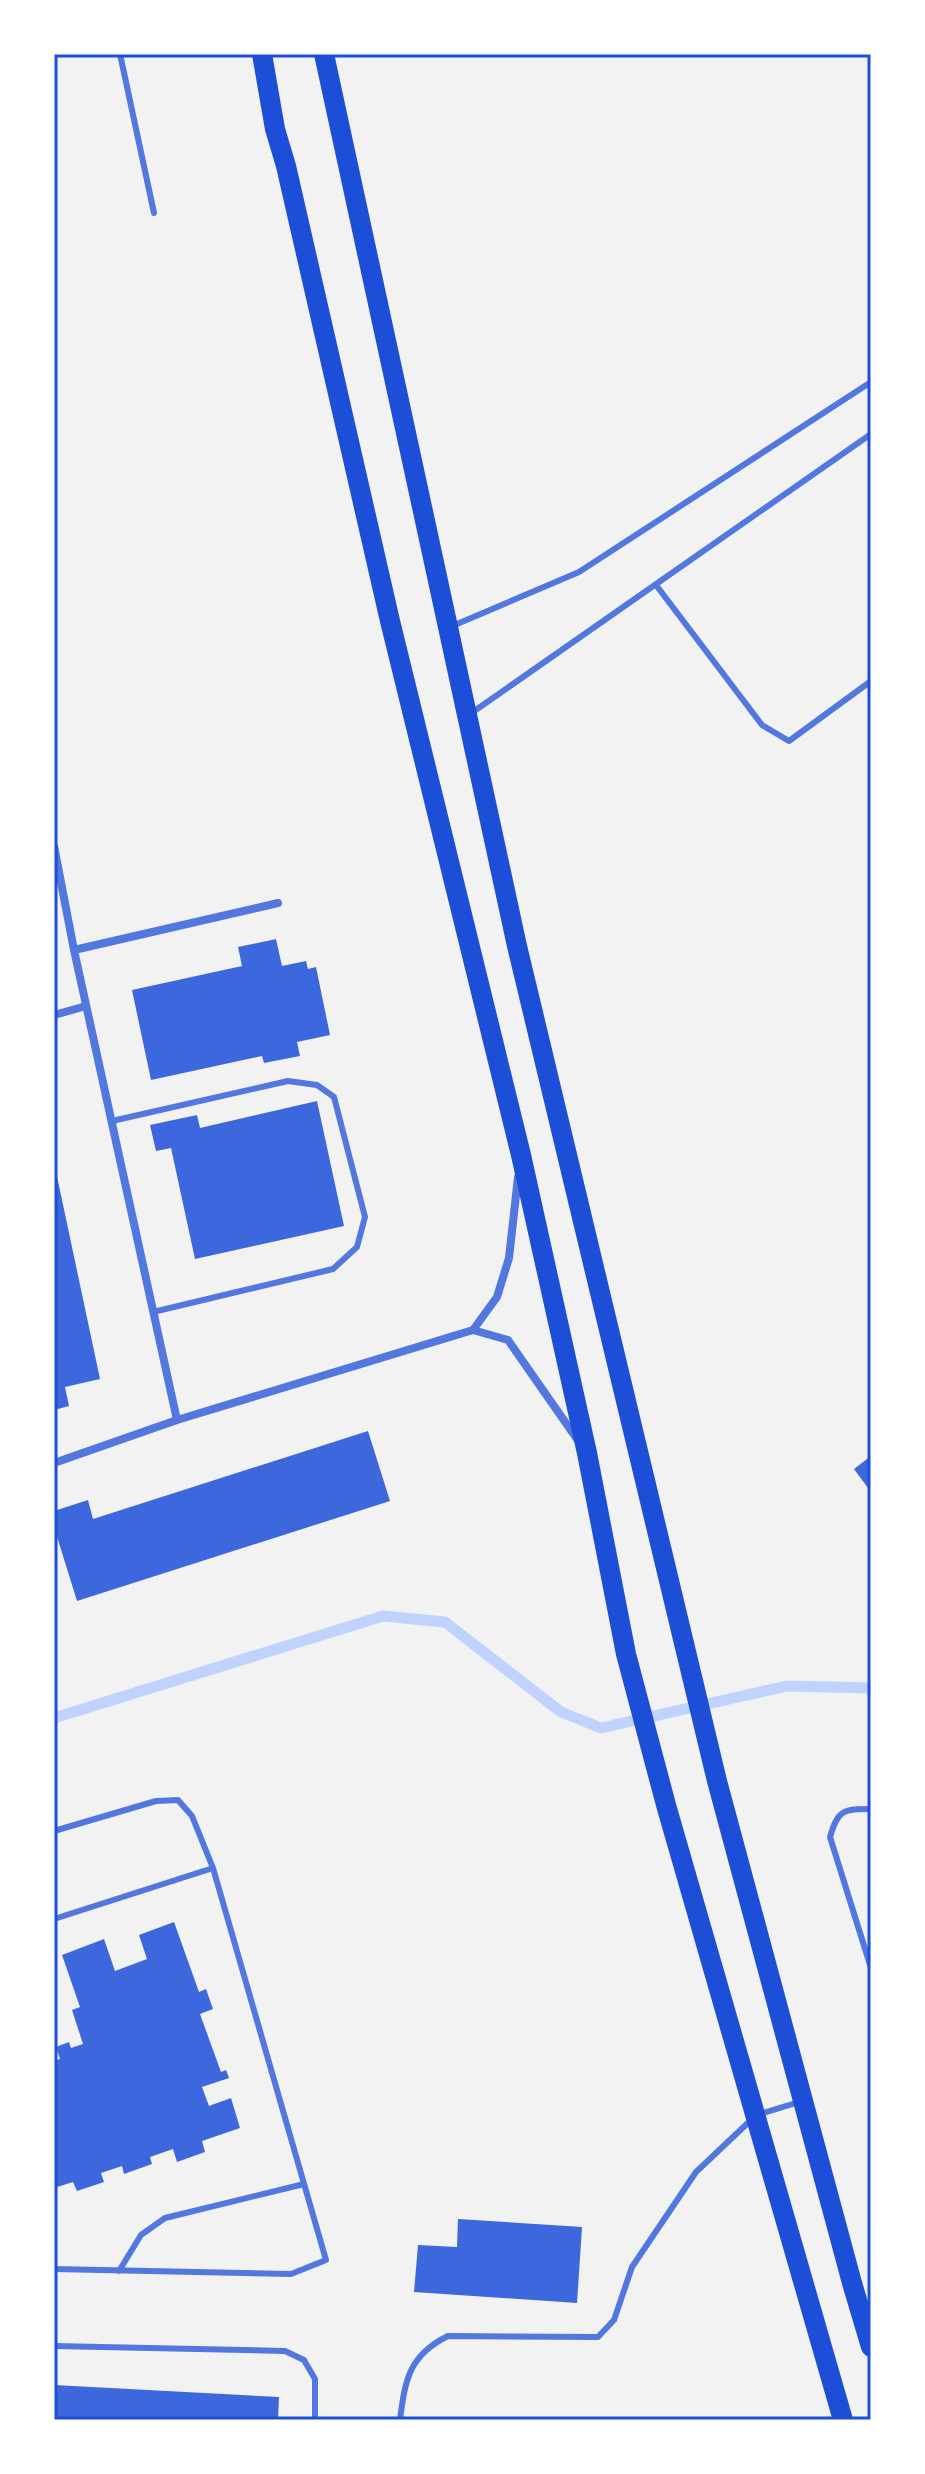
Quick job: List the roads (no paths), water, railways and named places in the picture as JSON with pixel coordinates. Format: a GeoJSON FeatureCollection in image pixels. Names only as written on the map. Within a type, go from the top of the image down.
{"type":"FeatureCollection","features":[{"type":"Feature","properties":{"kind":"main road"},"geometry":{"type":"LineString","coordinates":[[262,54],[275,129],[386,606],[521,1155],[587,1453],[626,1654],[666,1805],[842,2419]]}},
{"type":"Feature","properties":{"kind":"main road"},"geometry":{"type":"LineString","coordinates":[[324,54],[517,946],[717,1781],[871,2347]]}},
{"type":"Feature","properties":{"kind":"main road"},"geometry":{"type":"LineString","coordinates":[[852,2283],[871,2313]]}},
{"type":"Feature","properties":{"kind":"street"},"geometry":{"type":"LineString","coordinates":[[54,846],[56,872],[177,1420]]}},
{"type":"Feature","properties":{"kind":"street"},"geometry":{"type":"LineString","coordinates":[[74,950],[278,903]]}},
{"type":"Feature","properties":{"kind":"street"},"geometry":{"type":"LineString","coordinates":[[54,1015],[86,1006]]}},
{"type":"Feature","properties":{"kind":"street"},"geometry":{"type":"LineString","coordinates":[[473,1330],[497,1297],[509,1258],[521,1155]]}},
{"type":"Feature","properties":{"kind":"street"},"geometry":{"type":"LineString","coordinates":[[54,1463],[177,1420],[473,1330],[508,1340],[587,1453]]}},
{"type":"Feature","properties":{"kind":"lane"},"geometry":{"type":"LineString","coordinates":[[120,54],[154,213]]}},
{"type":"Feature","properties":{"kind":"lane"},"geometry":{"type":"LineString","coordinates":[[446,628],[579,572],[871,382]]}},
{"type":"Feature","properties":{"kind":"lane"},"geometry":{"type":"LineString","coordinates":[[467,716],[871,434]]}},
{"type":"Feature","properties":{"kind":"lane"},"geometry":{"type":"LineString","coordinates":[[656,585],[762,725],[789,741],[871,681]]}},
{"type":"Feature","properties":{"kind":"lane"},"geometry":{"type":"LineString","coordinates":[[112,1121],[288,1081],[317,1085],[334,1097],[365,1217],[357,1247],[333,1269],[153,1312]]}},
{"type":"Feature","properties":{"kind":"lane"},"geometry":{"type":"LineString","coordinates":[[54,1831],[156,1801],[178,1800],[192,1816],[213,1868],[326,2260],[291,2274],[54,2269]]}},
{"type":"Feature","properties":{"kind":"lane"},"geometry":{"type":"LineString","coordinates":[[871,1809],[847,1809],[835,1818],[830,1837],[871,1968]]}},
{"type":"Feature","properties":{"kind":"lane"},"geometry":{"type":"LineString","coordinates":[[54,1919],[213,1868]]}},
{"type":"Feature","properties":{"kind":"lane"},"geometry":{"type":"LineString","coordinates":[[400,2420],[402,2399],[412,2364],[429,2345],[448,2336],[598,2337],[614,2320],[632,2267],[696,2172],[755,2116],[802,2100]]}},
{"type":"Feature","properties":{"kind":"lane"},"geometry":{"type":"LineString","coordinates":[[119,2271],[141,2235],[165,2218],[304,2184]]}},
{"type":"Feature","properties":{"kind":"lane"},"geometry":{"type":"LineString","coordinates":[[54,2346],[285,2351],[304,2360],[315,2379],[315,2420]]}},
{"type":"Feature","properties":{"kind":"waterway"},"geometry":{"type":"LineString","coordinates":[[54,1718],[383,1616],[445,1622],[561,1712],[601,1728],[787,1686],[871,1688]]}}]}
